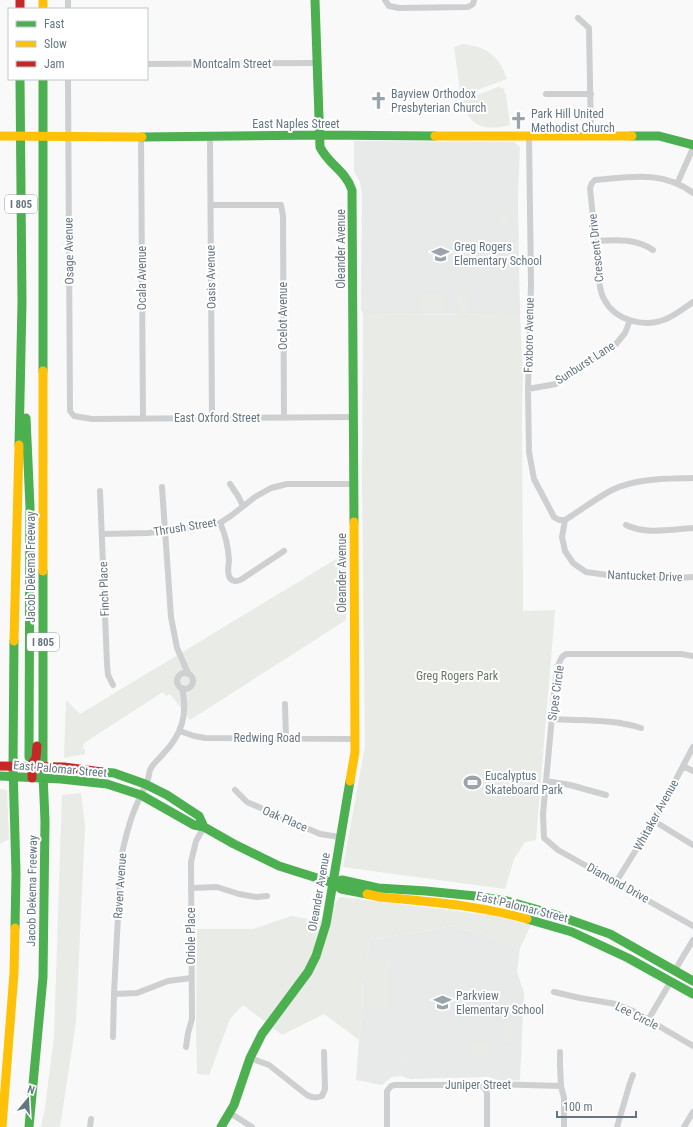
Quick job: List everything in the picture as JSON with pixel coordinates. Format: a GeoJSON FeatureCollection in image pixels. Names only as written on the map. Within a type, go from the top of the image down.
{"type":"FeatureCollection","features":[{"type":"Feature","properties":{"kind":"main road","name":"Oleander Avenue"},"geometry":{"type":"LineString","coordinates":[[221,1127],[230,1114],[250,1058],[262,1034],[308,972],[316,956],[323,936],[355,752],[352,190],[351,184],[344,174],[324,156],[320,147],[318,134],[315,0]]}},
{"type":"Feature","properties":{"kind":"main road","name":"Jacob Dekema Freeway"},"geometry":{"type":"LineString","coordinates":[[2,1127],[14,973],[16,873],[13,767],[14,597],[22,302],[20,80]]}},
{"type":"Feature","properties":{"kind":"main road","name":"Jacob Dekema Freeway"},"geometry":{"type":"LineString","coordinates":[[29,1127],[43,977],[46,821],[43,774],[43,80]]}},
{"type":"Feature","properties":{"kind":"main road","name":"East Naples Street"},"geometry":{"type":"LineString","coordinates":[[0,136],[141,137],[318,134],[354,136],[659,136],[693,147]]}},
{"type":"Feature","properties":{"kind":"main road"},"geometry":{"type":"LineString","coordinates":[[34,688],[43,157]]}},
{"type":"Feature","properties":{"kind":"main road"},"geometry":{"type":"LineString","coordinates":[[22,302],[30,507],[36,758],[32,765],[32,778]]}},
{"type":"Feature","properties":{"kind":"main road","name":"East Palomar Street"},"geometry":{"type":"LineString","coordinates":[[2,766],[32,765],[114,773],[145,784],[199,816],[204,827]]}},
{"type":"Feature","properties":{"kind":"main road","name":"East Palomar Street"},"geometry":{"type":"LineString","coordinates":[[1,776],[61,779],[107,784],[141,795],[194,824],[204,827],[234,844],[279,866],[333,883],[341,889],[380,897],[465,905],[504,913],[572,932],[628,958],[693,994]]}},
{"type":"Feature","properties":{"kind":"main road","name":"East Palomar Street"},"geometry":{"type":"LineString","coordinates":[[333,883],[342,880],[378,888],[475,896],[518,904],[553,914],[610,934],[675,970],[693,982]]}},
{"type":"Feature","properties":{"kind":"main road"},"geometry":{"type":"LineString","coordinates":[[504,913],[508,908],[518,904]]}},
{"type":"Feature","properties":{"kind":"main road"},"geometry":{"type":"LineString","coordinates":[[645,968],[668,971],[675,970]]}},
{"type":"Feature","properties":{"kind":"main road"},"geometry":{"type":"LineString","coordinates":[[671,981],[678,980],[693,982]]}},
{"type":"Feature","properties":{"kind":"street"},"geometry":{"type":"LineString","coordinates":[[385,0],[389,6],[399,8],[468,7],[473,4],[474,0]]}},
{"type":"Feature","properties":{"kind":"street"},"geometry":{"type":"LineString","coordinates":[[578,18],[589,28],[591,136]]}},
{"type":"Feature","properties":{"kind":"street","name":"Montcalm Street"},"geometry":{"type":"LineString","coordinates":[[148,64],[317,63]]}},
{"type":"Feature","properties":{"kind":"street","name":"Osage Avenue"},"geometry":{"type":"LineString","coordinates":[[68,80],[70,411],[74,416],[81,418]]}},
{"type":"Feature","properties":{"kind":"street"},"geometry":{"type":"LineString","coordinates":[[546,94],[590,94]]}},
{"type":"Feature","properties":{"kind":"street","name":"Foxboro Avenue"},"geometry":{"type":"LineString","coordinates":[[530,135],[531,284],[528,389],[529,452],[534,479],[554,517],[558,520],[565,520]]}},
{"type":"Feature","properties":{"kind":"street","name":"Oasis Avenue"},"geometry":{"type":"LineString","coordinates":[[210,136],[212,418]]}},
{"type":"Feature","properties":{"kind":"street","name":"Ocala Avenue"},"geometry":{"type":"LineString","coordinates":[[141,137],[143,419]]}},
{"type":"Feature","properties":{"kind":"street"},"geometry":{"type":"LineString","coordinates":[[677,184],[693,147]]}},
{"type":"Feature","properties":{"kind":"street","name":"Crescent Drive"},"geometry":{"type":"LineString","coordinates":[[693,192],[662,178],[651,176],[595,180],[590,188],[600,287],[604,300],[618,315],[640,323],[654,322],[667,318],[693,302]]}},
{"type":"Feature","properties":{"kind":"street","name":"Ocelot Avenue"},"geometry":{"type":"LineString","coordinates":[[211,205],[281,205],[283,215],[284,418]]}},
{"type":"Feature","properties":{"kind":"street"},"geometry":{"type":"LineString","coordinates":[[595,241],[635,241],[653,250]]}},
{"type":"Feature","properties":{"kind":"street","name":"Sunburst Lane"},"geometry":{"type":"LineString","coordinates":[[528,389],[556,384],[616,344],[625,333],[630,320]]}},
{"type":"Feature","properties":{"kind":"street","name":"East Oxford Street"},"geometry":{"type":"LineString","coordinates":[[81,418],[143,419],[354,417]]}},
{"type":"Feature","properties":{"kind":"street"},"geometry":{"type":"LineString","coordinates":[[565,520],[581,508],[613,490],[633,483],[647,480],[693,478]]}},
{"type":"Feature","properties":{"kind":"street"},"geometry":{"type":"LineString","coordinates":[[230,484],[243,506]]}},
{"type":"Feature","properties":{"kind":"street","name":"Thrush Street"},"geometry":{"type":"LineString","coordinates":[[102,534],[165,531],[220,523],[255,497],[271,488],[287,484],[354,484]]}},
{"type":"Feature","properties":{"kind":"street"},"geometry":{"type":"LineString","coordinates":[[162,487],[171,618],[178,652],[180,675],[178,678],[178,683],[182,688],[186,689],[190,686],[193,679],[188,673],[178,652]]}},
{"type":"Feature","properties":{"kind":"street","name":"Finch Place"},"geometry":{"type":"LineString","coordinates":[[100,491],[107,664],[108,675],[113,685]]}},
{"type":"Feature","properties":{"kind":"street","name":"Nantucket Drive"},"geometry":{"type":"LineString","coordinates":[[565,520],[562,537],[565,551],[573,563],[586,572],[622,577],[660,579],[693,577]]}},
{"type":"Feature","properties":{"kind":"street"},"geometry":{"type":"LineString","coordinates":[[220,523],[226,535],[228,545],[228,573],[230,578],[233,580],[238,581],[242,579],[284,551]]}},
{"type":"Feature","properties":{"kind":"street"},"geometry":{"type":"LineString","coordinates":[[626,525],[633,529],[643,530],[693,528]]}},
{"type":"Feature","properties":{"kind":"street","name":"Sipes Circle"},"geometry":{"type":"LineString","coordinates":[[544,838],[543,814],[555,684],[559,663],[562,657],[566,654],[681,654],[693,656]]}},
{"type":"Feature","properties":{"kind":"street"},"geometry":{"type":"LineString","coordinates":[[180,675],[183,673],[188,673]]}},
{"type":"Feature","properties":{"kind":"street","name":"Raven Avenue"},"geometry":{"type":"LineString","coordinates":[[185,702],[190,686]]}},
{"type":"Feature","properties":{"kind":"street","name":"Raven Avenue"},"geometry":{"type":"LineString","coordinates":[[113,1038],[121,858],[126,836],[150,770],[180,731],[185,711],[182,688]]}},
{"type":"Feature","properties":{"kind":"street"},"geometry":{"type":"LineString","coordinates":[[285,704],[286,738]]}},
{"type":"Feature","properties":{"kind":"street"},"geometry":{"type":"LineString","coordinates":[[552,719],[616,723],[641,728]]}},
{"type":"Feature","properties":{"kind":"street","name":"Redwing Road"},"geometry":{"type":"LineString","coordinates":[[180,731],[205,738],[355,738]]}},
{"type":"Feature","properties":{"kind":"street","name":"Whitaker Avenue"},"geometry":{"type":"LineString","coordinates":[[616,882],[654,821],[693,747]]}},
{"type":"Feature","properties":{"kind":"street"},"geometry":{"type":"LineString","coordinates":[[683,766],[693,772]]}},
{"type":"Feature","properties":{"kind":"street"},"geometry":{"type":"LineString","coordinates":[[546,781],[570,785],[606,795]]}},
{"type":"Feature","properties":{"kind":"street","name":"Oak Place"},"geometry":{"type":"LineString","coordinates":[[235,790],[247,802],[320,834],[340,837]]}},
{"type":"Feature","properties":{"kind":"street"},"geometry":{"type":"LineString","coordinates":[[654,821],[693,845]]}},
{"type":"Feature","properties":{"kind":"street","name":"Oriole Place"},"geometry":{"type":"LineString","coordinates":[[186,1048],[192,1020],[191,862],[196,841],[204,827]]}},
{"type":"Feature","properties":{"kind":"street","name":"Diamond Drive"},"geometry":{"type":"LineString","coordinates":[[544,838],[558,850],[693,926]]}},
{"type":"Feature","properties":{"kind":"street"},"geometry":{"type":"LineString","coordinates":[[191,888],[217,888],[256,897],[267,896]]}},
{"type":"Feature","properties":{"kind":"street"},"geometry":{"type":"LineString","coordinates":[[675,970],[693,940]]}},
{"type":"Feature","properties":{"kind":"street"},"geometry":{"type":"LineString","coordinates":[[114,994],[137,993],[168,981],[191,978]]}},
{"type":"Feature","properties":{"kind":"street"},"geometry":{"type":"LineString","coordinates":[[648,1020],[671,981]]}},
{"type":"Feature","properties":{"kind":"street","name":"Lee Circle"},"geometry":{"type":"LineString","coordinates":[[554,992],[616,1004],[633,1011],[693,1046]]}},
{"type":"Feature","properties":{"kind":"street"},"geometry":{"type":"LineString","coordinates":[[250,1058],[269,1065],[307,1095],[316,1098],[322,1096],[324,1089],[324,1052]]}},
{"type":"Feature","properties":{"kind":"street"},"geometry":{"type":"LineString","coordinates":[[560,1052],[561,1086],[564,1098],[564,1127]]}},
{"type":"Feature","properties":{"kind":"street"},"geometry":{"type":"LineString","coordinates":[[617,1127],[630,1083],[634,1075]]}},
{"type":"Feature","properties":{"kind":"street","name":"Juniper Street"},"geometry":{"type":"LineString","coordinates":[[387,1127],[387,1091],[390,1086],[395,1084],[475,1085],[484,1087],[494,1084],[561,1086]]}},
{"type":"Feature","properties":{"kind":"street"},"geometry":{"type":"LineString","coordinates":[[484,1087],[487,1093],[487,1127]]}},
{"type":"Feature","properties":{"kind":"street"},"geometry":{"type":"LineString","coordinates":[[684,1127],[693,1112]]}},
{"type":"Feature","properties":{"kind":"street"},"geometry":{"type":"LineString","coordinates":[[230,1114],[252,1127]]}},
{"type":"Feature","properties":{"kind":"street"},"geometry":{"type":"LineString","coordinates":[[90,1127],[91,1119]]}},
{"type":"Feature","properties":{"kind":"shaded area","name":"Greg Rogers Elementary School"},"geometry":{"type":"Polygon","coordinates":[[[354,141],[514,142],[520,147],[518,197],[520,315],[363,314],[361,310],[362,195],[360,182],[354,171],[354,141]]]}},
{"type":"Feature","properties":{"kind":"shaded area","name":"Parkview Elementary School"},"geometry":{"type":"Polygon","coordinates":[[[454,926],[488,936],[520,948],[517,971],[524,993],[520,1080],[501,1081],[488,1077],[410,1079],[401,1076],[392,1077],[382,1085],[356,1080],[359,1040],[363,1014],[364,982],[370,940],[454,926]]]}},
{"type":"Feature","properties":{"kind":"green space"},"geometry":{"type":"Polygon","coordinates":[[[462,44],[478,47],[491,54],[500,64],[507,79],[466,94],[460,90],[454,47],[462,44]]]}},
{"type":"Feature","properties":{"kind":"green space"},"geometry":{"type":"Polygon","coordinates":[[[498,87],[503,88],[506,95],[510,125],[493,128],[474,122],[465,110],[462,101],[498,87]]]}},
{"type":"Feature","properties":{"kind":"green space"},"geometry":{"type":"Polygon","coordinates":[[[498,209],[509,211],[507,226],[498,226],[498,209]]]}},
{"type":"Feature","properties":{"kind":"green space"},"geometry":{"type":"Polygon","coordinates":[[[459,289],[468,290],[468,298],[458,298],[459,289]]]}},
{"type":"Feature","properties":{"kind":"green space"},"geometry":{"type":"Polygon","coordinates":[[[422,294],[442,294],[442,312],[422,312],[422,294]]]}},
{"type":"Feature","properties":{"kind":"green space","name":"Greg Rogers Park"},"geometry":{"type":"Polygon","coordinates":[[[459,299],[468,300],[467,315],[520,315],[523,375],[523,611],[555,610],[536,840],[525,842],[514,859],[505,889],[343,867],[365,746],[362,483],[363,314],[458,315],[459,299]]]}},
{"type":"Feature","properties":{"kind":"green space"},"geometry":{"type":"Polygon","coordinates":[[[346,553],[346,620],[190,720],[170,694],[166,696],[163,692],[84,743],[83,749],[85,749],[85,754],[64,758],[66,700],[80,714],[346,553]]]}},
{"type":"Feature","properties":{"kind":"green space"},"geometry":{"type":"Polygon","coordinates":[[[0,789],[7,790],[9,839],[0,844],[0,789]]]}},
{"type":"Feature","properties":{"kind":"green space"},"geometry":{"type":"Polygon","coordinates":[[[81,793],[85,826],[76,1022],[60,1127],[41,1127],[45,1108],[54,1036],[62,795],[81,793]]]}},
{"type":"Feature","properties":{"kind":"green space"},"geometry":{"type":"Polygon","coordinates":[[[340,897],[489,915],[531,925],[520,948],[488,936],[454,926],[370,940],[367,961],[389,961],[389,1009],[367,1008],[366,967],[363,1014],[359,1040],[324,1014],[282,1035],[243,1005],[230,1019],[209,1075],[197,1074],[197,929],[253,929],[291,916],[320,921],[340,897]]]}},
{"type":"Feature","properties":{"kind":"green space"},"geometry":{"type":"Polygon","coordinates":[[[503,1023],[513,1023],[513,1042],[503,1042],[503,1023]]]}},
{"type":"Feature","properties":{"kind":"green space"},"geometry":{"type":"Polygon","coordinates":[[[471,1043],[488,1044],[488,1056],[471,1056],[471,1043]]]}},
{"type":"Feature","properties":{"kind":"green space"},"geometry":{"type":"Polygon","coordinates":[[[398,1058],[408,1058],[408,1065],[398,1065],[398,1058]]]}},
{"type":"Feature","properties":{"kind":"traffic: fast"},"geometry":{"type":"LineString","coordinates":[[315,0],[320,147],[323,153],[346,178],[352,190],[354,522]]}},
{"type":"Feature","properties":{"kind":"traffic: fast"},"geometry":{"type":"LineString","coordinates":[[19,445],[22,302],[20,80]]}},
{"type":"Feature","properties":{"kind":"traffic: fast"},"geometry":{"type":"LineString","coordinates":[[43,80],[43,371]]}},
{"type":"Feature","properties":{"kind":"traffic: fast"},"geometry":{"type":"LineString","coordinates":[[142,137],[318,135],[435,136]]}},
{"type":"Feature","properties":{"kind":"traffic: fast"},"geometry":{"type":"LineString","coordinates":[[632,136],[659,136],[693,145]]}},
{"type":"Feature","properties":{"kind":"traffic: fast"},"geometry":{"type":"LineString","coordinates":[[26,418],[30,507],[29,757]]}},
{"type":"Feature","properties":{"kind":"traffic: fast"},"geometry":{"type":"LineString","coordinates":[[29,1127],[43,977],[45,821],[43,774],[43,571]]}},
{"type":"Feature","properties":{"kind":"traffic: fast"},"geometry":{"type":"LineString","coordinates":[[14,641],[13,767],[16,873],[15,928]]}},
{"type":"Feature","properties":{"kind":"traffic: fast"},"geometry":{"type":"LineString","coordinates":[[102,772],[114,773],[145,784],[167,795],[199,816],[204,827]]}},
{"type":"Feature","properties":{"kind":"traffic: fast"},"geometry":{"type":"LineString","coordinates":[[0,776],[61,779],[107,784],[141,795],[194,825],[204,827],[234,844],[279,866],[333,883],[341,889],[367,894]]}},
{"type":"Feature","properties":{"kind":"traffic: fast"},"geometry":{"type":"LineString","coordinates":[[221,1127],[234,1105],[250,1058],[262,1034],[308,972],[316,956],[326,924],[350,781]]}},
{"type":"Feature","properties":{"kind":"traffic: fast"},"geometry":{"type":"LineString","coordinates":[[333,883],[342,880],[378,888],[426,891],[507,901],[553,914],[610,934],[693,981]]}},
{"type":"Feature","properties":{"kind":"traffic: fast"},"geometry":{"type":"LineString","coordinates":[[527,919],[572,932],[628,958],[693,994]]}},
{"type":"Feature","properties":{"kind":"traffic: slow"},"geometry":{"type":"LineString","coordinates":[[43,0],[43,8]]}},
{"type":"Feature","properties":{"kind":"traffic: slow"},"geometry":{"type":"LineString","coordinates":[[0,136],[142,137]]}},
{"type":"Feature","properties":{"kind":"traffic: slow"},"geometry":{"type":"LineString","coordinates":[[435,136],[632,136]]}},
{"type":"Feature","properties":{"kind":"traffic: slow"},"geometry":{"type":"LineString","coordinates":[[43,371],[43,571]]}},
{"type":"Feature","properties":{"kind":"traffic: slow"},"geometry":{"type":"LineString","coordinates":[[14,641],[19,445]]}},
{"type":"Feature","properties":{"kind":"traffic: slow"},"geometry":{"type":"LineString","coordinates":[[350,781],[355,752],[354,522]]}},
{"type":"Feature","properties":{"kind":"traffic: slow"},"geometry":{"type":"LineString","coordinates":[[367,894],[380,897],[472,907],[527,919]]}},
{"type":"Feature","properties":{"kind":"traffic: slow"},"geometry":{"type":"LineString","coordinates":[[2,1127],[14,973],[15,928]]}},
{"type":"Feature","properties":{"kind":"traffic: jam"},"geometry":{"type":"LineString","coordinates":[[20,0],[20,8]]}},
{"type":"Feature","properties":{"kind":"traffic: jam"},"geometry":{"type":"LineString","coordinates":[[32,778],[32,764],[36,758],[37,746]]}},
{"type":"Feature","properties":{"kind":"traffic: jam"},"geometry":{"type":"LineString","coordinates":[[0,766],[64,767],[102,772]]}},
{"type":"Feature","properties":{"kind":"place","name":"Bayview Orthodox Presbyterian Church"},"geometry":{"type":"Point","coordinates":[378,101]}},
{"type":"Feature","properties":{"kind":"place","name":"Park Hill United Methodist Church"},"geometry":{"type":"Point","coordinates":[518,121]}},
{"type":"Feature","properties":{"kind":"place","name":"Greg Rogers Elementary School"},"geometry":{"type":"Point","coordinates":[441,254]}},
{"type":"Feature","properties":{"kind":"place","name":"Eucalyptus Skateboard Park"},"geometry":{"type":"Point","coordinates":[472,783]}},
{"type":"Feature","properties":{"kind":"place","name":"Parkview Elementary School"},"geometry":{"type":"Point","coordinates":[443,1003]}}]}
